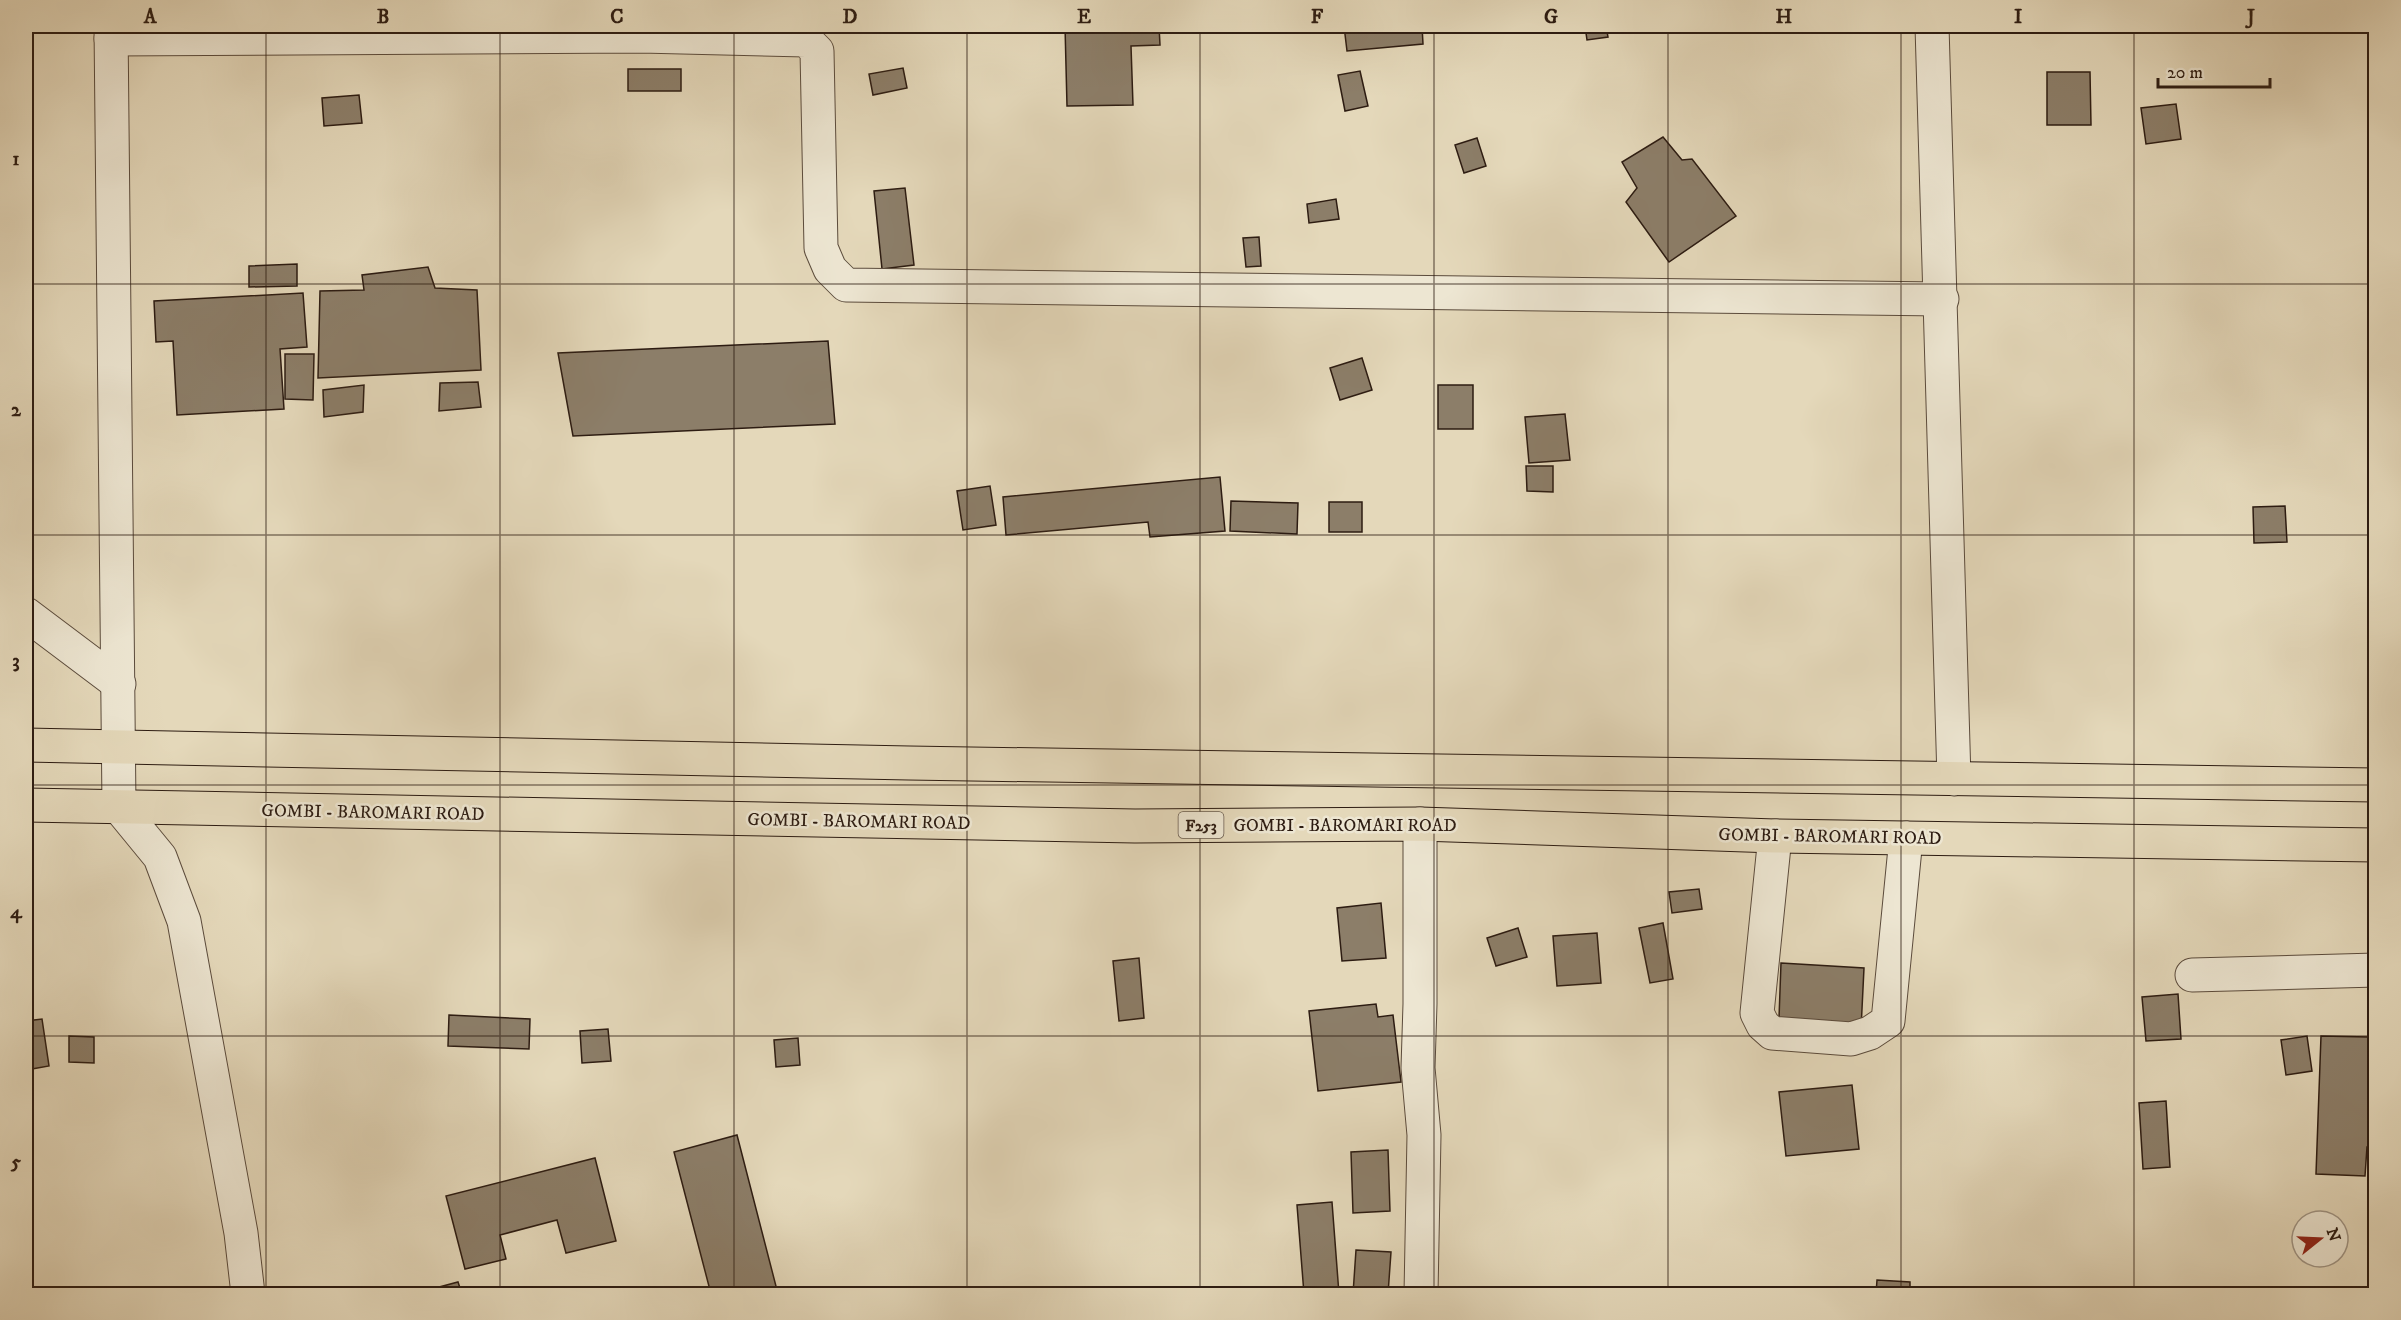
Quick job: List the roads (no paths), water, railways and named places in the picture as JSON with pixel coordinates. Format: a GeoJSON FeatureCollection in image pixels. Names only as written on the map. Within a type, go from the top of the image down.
{"type":"FeatureCollection","features":[{"type":"Feature","properties":{"kind":"main road"},"geometry":{"type":"LineString","coordinates":[[26,745],[897,763],[2376,785]]}},
{"type":"Feature","properties":{"kind":"main road","name":"GOMBI - BAROMARI ROAD"},"geometry":{"type":"LineString","coordinates":[[26,805],[1135,826],[1420,824],[1775,836],[2376,845]]}},
{"type":"Feature","properties":{"kind":"street"},"geometry":{"type":"LineString","coordinates":[[1932,26],[1942,299],[1954,779]]}},
{"type":"Feature","properties":{"kind":"street"},"geometry":{"type":"LineString","coordinates":[[248,1294],[241,1233],[184,921],[160,857],[118,807],[119,684],[111,32],[641,36],[806,40],[817,51],[821,248],[830,269],[846,285],[1942,299]]}},
{"type":"Feature","properties":{"kind":"street"},"geometry":{"type":"LineString","coordinates":[[26,614],[119,684]]}},
{"type":"Feature","properties":{"kind":"street"},"geometry":{"type":"LineString","coordinates":[[1420,824],[1418,1068],[1424,1135],[1420,1294]]}},
{"type":"Feature","properties":{"kind":"street"},"geometry":{"type":"LineString","coordinates":[[1775,836],[1757,1013],[1763,1025],[1772,1033],[1851,1039],[1870,1033],[1888,1022],[1906,838]]}},
{"type":"Feature","properties":{"kind":"street"},"geometry":{"type":"LineString","coordinates":[[2192,975],[2376,970]]}}]}
